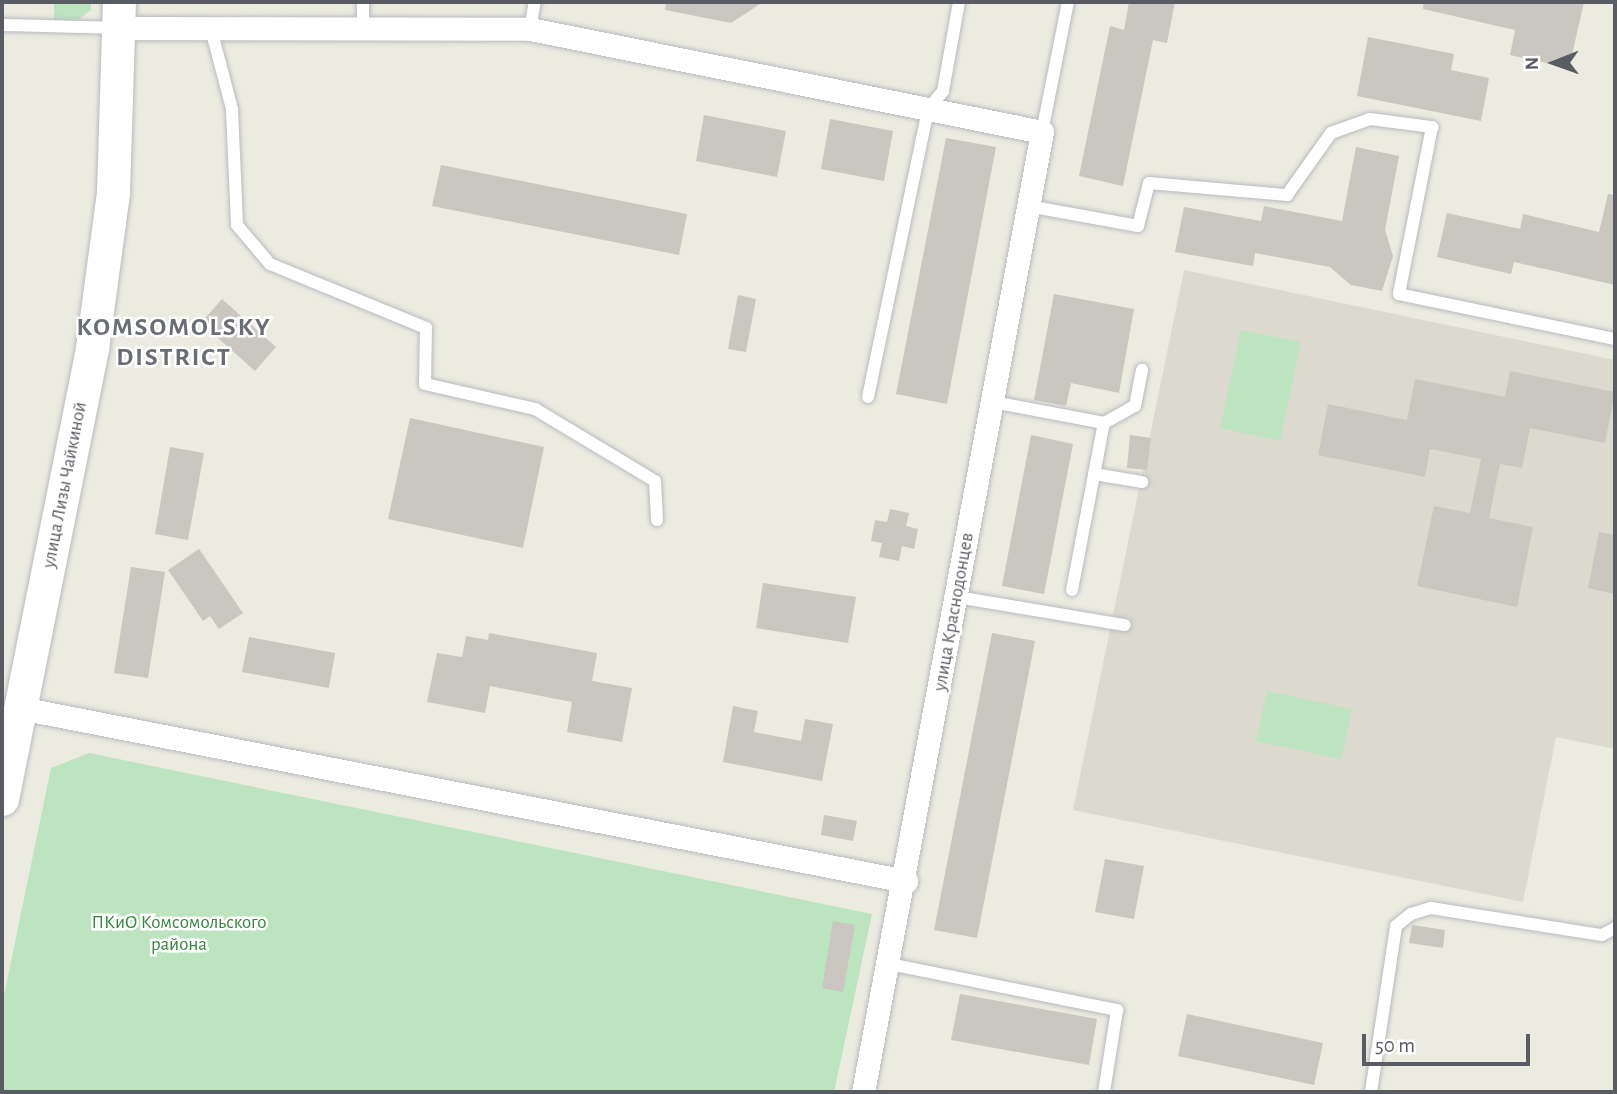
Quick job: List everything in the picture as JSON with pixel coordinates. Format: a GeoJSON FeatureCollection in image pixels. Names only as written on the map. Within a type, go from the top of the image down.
{"type":"FeatureCollection","features":[{"type":"Feature","properties":{"kind":"main road","name":"улица Лизы Чайкиной"},"geometry":{"type":"LineString","coordinates":[[2,799],[11,706],[92,348],[113,192],[119,15]]}},
{"type":"Feature","properties":{"kind":"street"},"geometry":{"type":"LineString","coordinates":[[119,15],[211,29],[530,29],[1042,132]]}},
{"type":"Feature","properties":{"kind":"street","name":"улица Краснодонцев"},"geometry":{"type":"LineString","coordinates":[[863,1092],[906,881],[1042,132]]}},
{"type":"Feature","properties":{"kind":"street"},"geometry":{"type":"LineString","coordinates":[[11,706],[906,881]]}},
{"type":"Feature","properties":{"kind":"lane"},"geometry":{"type":"LineString","coordinates":[[363,2],[363,29]]}},
{"type":"Feature","properties":{"kind":"lane"},"geometry":{"type":"LineString","coordinates":[[530,29],[535,2]]}},
{"type":"Feature","properties":{"kind":"lane"},"geometry":{"type":"LineString","coordinates":[[868,397],[928,109],[943,91],[959,2]]}},
{"type":"Feature","properties":{"kind":"lane"},"geometry":{"type":"LineString","coordinates":[[1042,132],[1068,2]]}},
{"type":"Feature","properties":{"kind":"lane"},"geometry":{"type":"LineString","coordinates":[[2,25],[119,15]]}},
{"type":"Feature","properties":{"kind":"lane"},"geometry":{"type":"LineString","coordinates":[[211,29],[232,109],[237,225],[270,264],[426,328],[425,384],[535,409],[656,481],[657,520]]}},
{"type":"Feature","properties":{"kind":"lane"},"geometry":{"type":"LineString","coordinates":[[1028,206],[1138,226],[1149,183],[1287,195],[1331,133],[1370,119],[1432,127],[1399,294],[1615,339]]}},
{"type":"Feature","properties":{"kind":"lane"},"geometry":{"type":"LineString","coordinates":[[993,402],[1104,424],[1135,406],[1142,370]]}},
{"type":"Feature","properties":{"kind":"lane"},"geometry":{"type":"LineString","coordinates":[[1072,590],[1104,424]]}},
{"type":"Feature","properties":{"kind":"lane"},"geometry":{"type":"LineString","coordinates":[[1094,474],[1142,482]]}},
{"type":"Feature","properties":{"kind":"lane"},"geometry":{"type":"LineString","coordinates":[[957,597],[1125,625]]}},
{"type":"Feature","properties":{"kind":"lane"},"geometry":{"type":"LineString","coordinates":[[1371,1092],[1396,926],[1411,915],[1431,908],[1602,935],[1615,928]]}},
{"type":"Feature","properties":{"kind":"lane"},"geometry":{"type":"LineString","coordinates":[[890,964],[1117,1010],[1104,1092]]}},
{"type":"Feature","properties":{"kind":"shaded area"},"geometry":{"type":"Polygon","coordinates":[[[1184,270],[1615,360],[1615,749],[1556,737],[1523,902],[1073,810],[1184,270]]]}},
{"type":"Feature","properties":{"kind":"green space"},"geometry":{"type":"Polygon","coordinates":[[[54,2],[91,2],[91,10],[77,21],[54,22],[54,2]]]}},
{"type":"Feature","properties":{"kind":"green space"},"geometry":{"type":"Polygon","coordinates":[[[1241,330],[1301,342],[1280,441],[1220,428],[1241,330]]]}},
{"type":"Feature","properties":{"kind":"green space"},"geometry":{"type":"Polygon","coordinates":[[[1267,691],[1352,709],[1341,759],[1256,741],[1267,691]]]}},
{"type":"Feature","properties":{"kind":"green space","name":"ПКиО Комсомольского района"},"geometry":{"type":"Polygon","coordinates":[[[89,753],[872,914],[834,1092],[2,1092],[2,1005],[51,768],[89,753]]]}},
{"type":"Feature","properties":{"kind":"building"},"geometry":{"type":"Polygon","coordinates":[[[666,2],[763,2],[731,23],[665,10],[666,2]]]}},
{"type":"Feature","properties":{"kind":"building"},"geometry":{"type":"Polygon","coordinates":[[[1129,2],[1175,2],[1167,43],[1153,40],[1123,186],[1079,176],[1110,26],[1124,30],[1129,2]]]}},
{"type":"Feature","properties":{"kind":"building"},"geometry":{"type":"Polygon","coordinates":[[[1424,2],[1584,2],[1569,68],[1510,55],[1515,30],[1423,9],[1424,2]]]}},
{"type":"Feature","properties":{"kind":"building"},"geometry":{"type":"Polygon","coordinates":[[[1368,37],[1454,54],[1451,70],[1489,78],[1481,121],[1357,96],[1368,37]]]}},
{"type":"Feature","properties":{"kind":"building"},"geometry":{"type":"Polygon","coordinates":[[[704,115],[786,131],[777,177],[696,161],[704,115]]]}},
{"type":"Feature","properties":{"kind":"building"},"geometry":{"type":"Polygon","coordinates":[[[830,119],[893,131],[884,181],[821,169],[830,119]]]}},
{"type":"Feature","properties":{"kind":"building"},"geometry":{"type":"Polygon","coordinates":[[[946,138],[996,147],[947,404],[896,394],[946,138]]]}},
{"type":"Feature","properties":{"kind":"building"},"geometry":{"type":"Polygon","coordinates":[[[1356,147],[1399,156],[1385,230],[1393,256],[1382,291],[1351,285],[1330,267],[1255,253],[1253,266],[1175,252],[1184,207],[1261,221],[1264,206],[1342,221],[1356,147]]]}},
{"type":"Feature","properties":{"kind":"building"},"geometry":{"type":"Polygon","coordinates":[[[441,165],[687,214],[679,255],[432,206],[441,165]]]}},
{"type":"Feature","properties":{"kind":"building"},"geometry":{"type":"Polygon","coordinates":[[[1608,194],[1615,195],[1615,285],[1514,262],[1511,274],[1437,257],[1447,213],[1520,229],[1523,214],[1599,232],[1608,194]]]}},
{"type":"Feature","properties":{"kind":"building"},"geometry":{"type":"Polygon","coordinates":[[[1054,294],[1134,309],[1119,393],[1071,383],[1066,406],[1034,400],[1054,294]]]}},
{"type":"Feature","properties":{"kind":"building"},"geometry":{"type":"Polygon","coordinates":[[[738,295],[756,299],[746,352],[728,349],[738,295]]]}},
{"type":"Feature","properties":{"kind":"building"},"geometry":{"type":"Polygon","coordinates":[[[222,299],[276,347],[255,371],[201,323],[222,299]]]}},
{"type":"Feature","properties":{"kind":"building"},"geometry":{"type":"Polygon","coordinates":[[[1510,371],[1615,392],[1605,443],[1530,428],[1522,468],[1500,464],[1489,518],[1533,527],[1517,607],[1417,586],[1434,506],[1470,513],[1481,459],[1430,449],[1425,477],[1318,455],[1328,404],[1407,420],[1415,379],[1505,397],[1510,371]]]}},
{"type":"Feature","properties":{"kind":"building"},"geometry":{"type":"Polygon","coordinates":[[[410,418],[544,447],[523,548],[388,519],[410,418]]]}},
{"type":"Feature","properties":{"kind":"building"},"geometry":{"type":"Polygon","coordinates":[[[1031,435],[1073,444],[1044,594],[1002,586],[1031,435]]]}},
{"type":"Feature","properties":{"kind":"building"},"geometry":{"type":"Polygon","coordinates":[[[1130,435],[1151,438],[1147,470],[1127,468],[1130,435]]]}},
{"type":"Feature","properties":{"kind":"building"},"geometry":{"type":"Polygon","coordinates":[[[170,447],[204,453],[188,540],[155,534],[170,447]]]}},
{"type":"Feature","properties":{"kind":"building"},"geometry":{"type":"Polygon","coordinates":[[[890,509],[909,513],[906,526],[918,529],[914,549],[902,546],[899,561],[879,557],[882,543],[871,541],[875,520],[887,522],[890,509]]]}},
{"type":"Feature","properties":{"kind":"building"},"geometry":{"type":"Polygon","coordinates":[[[1599,532],[1615,535],[1615,594],[1588,588],[1599,532]]]}},
{"type":"Feature","properties":{"kind":"building"},"geometry":{"type":"Polygon","coordinates":[[[199,549],[243,613],[219,629],[210,616],[203,621],[168,570],[199,549]]]}},
{"type":"Feature","properties":{"kind":"building"},"geometry":{"type":"Polygon","coordinates":[[[131,567],[165,572],[148,678],[114,673],[131,567]]]}},
{"type":"Feature","properties":{"kind":"building"},"geometry":{"type":"Polygon","coordinates":[[[763,583],[856,597],[848,643],[756,628],[763,583]]]}},
{"type":"Feature","properties":{"kind":"building"},"geometry":{"type":"Polygon","coordinates":[[[489,633],[597,653],[592,681],[632,688],[622,742],[567,732],[572,702],[490,686],[485,713],[427,702],[437,653],[462,657],[466,636],[488,640],[489,633]]]}},
{"type":"Feature","properties":{"kind":"building"},"geometry":{"type":"Polygon","coordinates":[[[992,633],[1035,641],[977,938],[934,930],[992,633]]]}},
{"type":"Feature","properties":{"kind":"building"},"geometry":{"type":"Polygon","coordinates":[[[249,637],[335,653],[329,688],[242,672],[249,637]]]}},
{"type":"Feature","properties":{"kind":"building"},"geometry":{"type":"Polygon","coordinates":[[[733,706],[758,711],[754,732],[801,741],[805,719],[833,724],[822,781],[723,762],[733,706]]]}},
{"type":"Feature","properties":{"kind":"building"},"geometry":{"type":"Polygon","coordinates":[[[824,815],[857,821],[853,841],[821,835],[824,815]]]}},
{"type":"Feature","properties":{"kind":"building"},"geometry":{"type":"Polygon","coordinates":[[[1105,859],[1144,866],[1134,919],[1095,912],[1105,859]]]}},
{"type":"Feature","properties":{"kind":"building"},"geometry":{"type":"Polygon","coordinates":[[[833,921],[855,925],[843,992],[822,988],[833,921]]]}},
{"type":"Feature","properties":{"kind":"building"},"geometry":{"type":"Polygon","coordinates":[[[1412,925],[1445,930],[1443,948],[1409,943],[1412,925]]]}},
{"type":"Feature","properties":{"kind":"building"},"geometry":{"type":"Polygon","coordinates":[[[960,994],[1097,1019],[1089,1065],[951,1040],[960,994]]]}},
{"type":"Feature","properties":{"kind":"building"},"geometry":{"type":"Polygon","coordinates":[[[1187,1014],[1323,1043],[1314,1085],[1178,1056],[1187,1014]]]}},
{"type":"Feature","properties":{"kind":"district","name":"KOMSOMOLSKY DISTRICT"},"geometry":{"type":"Point","coordinates":[174,343]}}]}
